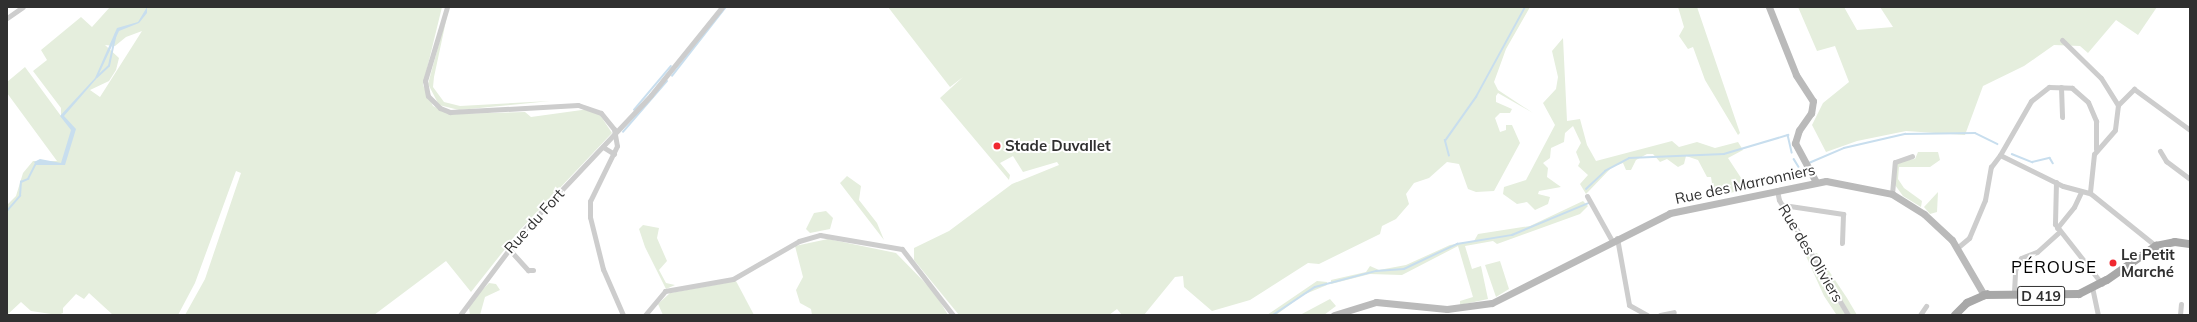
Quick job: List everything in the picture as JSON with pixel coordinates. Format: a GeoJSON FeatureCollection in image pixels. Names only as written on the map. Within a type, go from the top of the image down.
{"type":"FeatureCollection","features":[{"type":"Feature","properties":{"kind":"main road","name":"D 419"},"geometry":{"type":"LineString","coordinates":[[1955,315],[1967,303],[1984,295],[2057,296],[2096,286],[2156,246],[2174,242],[2190,244]]}},
{"type":"Feature","properties":{"kind":"main road"},"geometry":{"type":"LineString","coordinates":[[1984,295],[2014,292],[2058,292],[2096,286]]}},
{"type":"Feature","properties":{"kind":"street"},"geometry":{"type":"LineString","coordinates":[[7,18],[23,7]]}},
{"type":"Feature","properties":{"kind":"street"},"geometry":{"type":"LineString","coordinates":[[447,7],[425,81],[428,96],[440,108],[450,112],[591,106],[610,121],[616,133],[614,154],[594,192],[590,212],[603,269],[623,315]]}},
{"type":"Feature","properties":{"kind":"street","name":"Rue du Fort"},"geometry":{"type":"LineString","coordinates":[[462,314],[508,248],[616,133],[722,7]]}},
{"type":"Feature","properties":{"kind":"street"},"geometry":{"type":"LineString","coordinates":[[1769,7],[1796,75],[1813,101],[1812,113],[1799,130],[1795,143],[1816,182]]}},
{"type":"Feature","properties":{"kind":"street"},"geometry":{"type":"LineString","coordinates":[[2062,40],[2096,73],[2118,105]]}},
{"type":"Feature","properties":{"kind":"street"},"geometry":{"type":"LineString","coordinates":[[2061,86],[2062,117]]}},
{"type":"Feature","properties":{"kind":"street"},"geometry":{"type":"LineString","coordinates":[[1957,248],[1967,241],[1978,217],[1991,167],[2000,155],[2006,141],[2037,94],[2049,87],[2061,86],[2075,90],[2091,108],[2096,126],[2096,149],[2090,193]]}},
{"type":"Feature","properties":{"kind":"street"},"geometry":{"type":"LineString","coordinates":[[2096,149],[2114,130],[2118,105],[2134,89],[2190,130]]}},
{"type":"Feature","properties":{"kind":"street"},"geometry":{"type":"LineString","coordinates":[[603,147],[614,154]]}},
{"type":"Feature","properties":{"kind":"street"},"geometry":{"type":"LineString","coordinates":[[2160,151],[2163,158],[2190,179]]}},
{"type":"Feature","properties":{"kind":"street"},"geometry":{"type":"LineString","coordinates":[[2000,155],[2056,182],[2082,192],[2090,193],[2141,232],[2156,246]]}},
{"type":"Feature","properties":{"kind":"street"},"geometry":{"type":"LineString","coordinates":[[1892,194],[1895,162],[1912,156]]}},
{"type":"Feature","properties":{"kind":"street","name":"Rue des Marronniers"},"geometry":{"type":"LineString","coordinates":[[1334,315],[1376,302],[1447,309],[1481,306],[1514,294],[1614,240],[1686,207],[1816,182],[1836,181],[1892,194],[1932,220],[1957,248],[1984,295]]}},
{"type":"Feature","properties":{"kind":"street"},"geometry":{"type":"LineString","coordinates":[[2056,182],[2052,216],[2058,230],[2091,266],[2096,286],[2098,315]]}},
{"type":"Feature","properties":{"kind":"street","name":"Rue des Oliviers"},"geometry":{"type":"LineString","coordinates":[[1776,190],[1777,202],[1783,205],[1848,315]]}},
{"type":"Feature","properties":{"kind":"street"},"geometry":{"type":"LineString","coordinates":[[2014,292],[2016,265],[2020,258],[2031,253],[2058,230],[2074,207],[2082,192]]}},
{"type":"Feature","properties":{"kind":"street"},"geometry":{"type":"LineString","coordinates":[[1587,196],[1594,205],[1614,240],[1629,305],[1647,315]]}},
{"type":"Feature","properties":{"kind":"street"},"geometry":{"type":"LineString","coordinates":[[1783,205],[1843,214],[1842,243]]}},
{"type":"Feature","properties":{"kind":"street"},"geometry":{"type":"LineString","coordinates":[[645,315],[665,291],[733,279],[799,241],[820,235],[902,249],[953,315]]}},
{"type":"Feature","properties":{"kind":"street"},"geometry":{"type":"LineString","coordinates":[[508,248],[528,270],[533,270]]}},
{"type":"Feature","properties":{"kind":"street"},"geometry":{"type":"LineString","coordinates":[[2180,315],[2181,304]]}},
{"type":"Feature","properties":{"kind":"street"},"geometry":{"type":"LineString","coordinates":[[1920,315],[1926,306]]}},
{"type":"Feature","properties":{"kind":"street"},"geometry":{"type":"LineString","coordinates":[[1660,315],[1674,312]]}},
{"type":"Feature","properties":{"kind":"green space"},"geometry":{"type":"Polygon","coordinates":[[[110,7],[442,7],[423,85],[433,106],[449,114],[525,112],[531,117],[589,109],[598,112],[612,133],[520,230],[471,292],[446,261],[374,315],[185,315],[205,279],[241,173],[236,171],[195,283],[178,315],[113,315],[89,293],[84,299],[76,294],[63,308],[63,313],[58,315],[31,311],[21,302],[7,315],[7,205],[16,196],[23,173],[33,161],[57,161],[7,93],[7,82],[25,67],[61,116],[61,108],[33,71],[47,60],[41,50],[81,17],[92,27],[110,7]],[[142,31],[126,37],[115,46],[105,45],[119,58],[116,70],[109,81],[90,90],[100,97],[142,31]]]}},
{"type":"Feature","properties":{"kind":"green space"},"geometry":{"type":"Polygon","coordinates":[[[449,7],[433,87],[444,102],[460,106],[550,101],[459,110],[439,105],[428,84],[449,7]]]}},
{"type":"Feature","properties":{"kind":"green space"},"geometry":{"type":"Polygon","coordinates":[[[888,7],[1530,7],[1506,49],[1494,82],[1498,90],[1533,113],[1498,93],[1496,96],[1496,102],[1512,109],[1510,113],[1500,113],[1495,118],[1500,132],[1506,130],[1506,125],[1512,125],[1520,143],[1494,191],[1476,192],[1468,189],[1459,164],[1447,162],[1429,178],[1414,183],[1406,194],[1409,204],[1396,219],[1382,226],[1380,234],[1319,264],[1308,263],[1250,300],[1212,311],[1184,287],[1183,276],[1175,277],[1144,315],[1122,315],[1117,309],[1109,315],[959,315],[914,260],[914,248],[949,231],[1012,184],[1059,165],[1057,162],[1023,172],[1013,156],[1000,163],[1010,175],[1009,180],[940,98],[963,77],[950,87],[888,7]]]}},
{"type":"Feature","properties":{"kind":"green space"},"geometry":{"type":"Polygon","coordinates":[[[1678,7],[1697,7],[1740,133],[1738,135],[1705,80],[1693,47],[1688,49],[1679,36],[1684,27],[1678,7]]]}},
{"type":"Feature","properties":{"kind":"green space"},"geometry":{"type":"Polygon","coordinates":[[[1798,7],[1844,7],[1857,30],[1893,27],[1880,7],[2157,7],[2138,35],[2116,20],[2088,53],[2080,46],[2054,45],[2024,66],[1983,86],[1965,135],[1906,131],[1857,141],[1826,152],[1812,125],[1823,103],[1849,82],[1835,46],[1817,51],[1798,7]]]}},
{"type":"Feature","properties":{"kind":"green space"},"geometry":{"type":"Polygon","coordinates":[[[1563,38],[1567,121],[1580,119],[1587,145],[1596,161],[1672,141],[1679,147],[1697,142],[1715,148],[1738,142],[1743,150],[1728,158],[1747,187],[1755,188],[1714,196],[1711,177],[1707,177],[1698,160],[1686,156],[1684,164],[1678,167],[1667,159],[1660,162],[1653,154],[1647,154],[1636,160],[1631,170],[1626,170],[1623,163],[1612,167],[1586,194],[1580,184],[1588,175],[1578,166],[1580,162],[1576,152],[1581,143],[1573,126],[1565,133],[1564,142],[1551,148],[1550,158],[1543,163],[1548,168],[1547,177],[1561,187],[1539,191],[1538,194],[1550,197],[1548,204],[1535,210],[1527,202],[1517,204],[1503,194],[1504,187],[1526,180],[1555,125],[1543,103],[1556,89],[1558,77],[1552,51],[1563,38]]]}},
{"type":"Feature","properties":{"kind":"green space"},"geometry":{"type":"Polygon","coordinates":[[[1918,152],[1938,152],[1940,160],[1930,167],[1899,167],[1898,179],[1904,188],[1922,201],[1921,207],[1903,196],[1895,185],[1894,167],[1900,161],[1915,159],[1918,152]]]}},
{"type":"Feature","properties":{"kind":"green space"},"geometry":{"type":"Polygon","coordinates":[[[847,176],[861,186],[859,200],[877,223],[884,240],[840,183],[847,176]]]}},
{"type":"Feature","properties":{"kind":"green space"},"geometry":{"type":"Polygon","coordinates":[[[1938,192],[1937,212],[1930,214],[1924,207],[1938,192]]]}},
{"type":"Feature","properties":{"kind":"green space"},"geometry":{"type":"Polygon","coordinates":[[[1583,201],[1588,206],[1580,214],[1497,244],[1493,241],[1465,246],[1472,269],[1481,266],[1488,299],[1460,305],[1460,301],[1473,297],[1458,246],[1402,275],[1370,274],[1331,284],[1331,280],[1366,272],[1370,266],[1379,270],[1406,265],[1450,245],[1474,241],[1478,234],[1530,226],[1583,201]]]}},
{"type":"Feature","properties":{"kind":"green space"},"geometry":{"type":"Polygon","coordinates":[[[826,211],[833,218],[830,229],[810,233],[806,229],[814,213],[826,211]]]}},
{"type":"Feature","properties":{"kind":"green space"},"geometry":{"type":"Polygon","coordinates":[[[643,225],[659,228],[657,238],[667,261],[659,270],[666,283],[675,285],[666,289],[645,247],[639,229],[643,225]]]}},
{"type":"Feature","properties":{"kind":"green space"},"geometry":{"type":"Polygon","coordinates":[[[1796,234],[1826,285],[1846,315],[1836,314],[1824,296],[1796,234]]]}},
{"type":"Feature","properties":{"kind":"green space"},"geometry":{"type":"Polygon","coordinates":[[[828,239],[896,253],[935,293],[948,315],[812,315],[811,309],[800,303],[796,290],[803,277],[795,246],[828,239]]]}},
{"type":"Feature","properties":{"kind":"green space"},"geometry":{"type":"Polygon","coordinates":[[[1817,253],[1857,315],[1851,315],[1814,254],[1817,253]]]}},
{"type":"Feature","properties":{"kind":"green space"},"geometry":{"type":"Polygon","coordinates":[[[1500,261],[1509,289],[1496,297],[1485,265],[1500,261]]]}},
{"type":"Feature","properties":{"kind":"green space"},"geometry":{"type":"Polygon","coordinates":[[[736,281],[754,315],[663,315],[658,304],[670,293],[736,281]]]}},
{"type":"Feature","properties":{"kind":"green space"},"geometry":{"type":"Polygon","coordinates":[[[1317,281],[1327,282],[1327,285],[1303,295],[1276,315],[1267,315],[1317,281]]]}},
{"type":"Feature","properties":{"kind":"green space"},"geometry":{"type":"Polygon","coordinates":[[[489,283],[496,284],[500,290],[485,297],[480,315],[470,315],[469,308],[475,297],[489,283]]]}},
{"type":"Feature","properties":{"kind":"green space"},"geometry":{"type":"Polygon","coordinates":[[[1330,299],[1336,306],[1324,315],[1300,315],[1330,299]]]}},
{"type":"Feature","properties":{"kind":"water"},"geometry":{"type":"Polygon","coordinates":[[[147,7],[147,13],[139,23],[119,31],[97,78],[64,116],[76,129],[65,165],[36,165],[34,162],[40,159],[61,163],[71,130],[60,116],[95,78],[117,28],[138,22],[147,7]]]}},
{"type":"Feature","properties":{"kind":"waterway"},"geometry":{"type":"LineString","coordinates":[[672,76],[726,7]]}},
{"type":"Feature","properties":{"kind":"waterway"},"geometry":{"type":"LineString","coordinates":[[1449,156],[1445,141],[1476,97],[1525,7]]}},
{"type":"Feature","properties":{"kind":"waterway"},"geometry":{"type":"LineString","coordinates":[[97,77],[109,66],[116,34]]}},
{"type":"Feature","properties":{"kind":"waterway"},"geometry":{"type":"LineString","coordinates":[[634,110],[671,66]]}},
{"type":"Feature","properties":{"kind":"waterway"},"geometry":{"type":"LineString","coordinates":[[623,132],[667,81]]}},
{"type":"Feature","properties":{"kind":"waterway"},"geometry":{"type":"LineString","coordinates":[[1809,163],[1844,148],[1905,134],[1975,133],[1998,144]]}},
{"type":"Feature","properties":{"kind":"waterway"},"geometry":{"type":"LineString","coordinates":[[1586,189],[1605,171],[1629,158],[1724,154],[1788,135],[1792,153]]}},
{"type":"Feature","properties":{"kind":"waterway"},"geometry":{"type":"LineString","coordinates":[[2012,154],[2032,162],[2050,158],[2053,163]]}},
{"type":"Feature","properties":{"kind":"waterway"},"geometry":{"type":"LineString","coordinates":[[1794,159],[1799,167]]}},
{"type":"Feature","properties":{"kind":"waterway"},"geometry":{"type":"LineString","coordinates":[[7,211],[20,196],[21,182],[28,179],[36,163]]}},
{"type":"Feature","properties":{"kind":"waterway"},"geometry":{"type":"LineString","coordinates":[[1273,315],[1315,287],[1376,271],[1404,269],[1457,244],[1512,235],[1589,203]]}},
{"type":"Feature","properties":{"kind":"place","name":"Stade Duvallet"},"geometry":{"type":"Point","coordinates":[997,146]}},
{"type":"Feature","properties":{"kind":"place","name":"Le Petit Marché"},"geometry":{"type":"Point","coordinates":[2113,263]}},
{"type":"Feature","properties":{"kind":"district","name":"PÉROUSE"},"geometry":{"type":"Point","coordinates":[2054,267]}}]}
